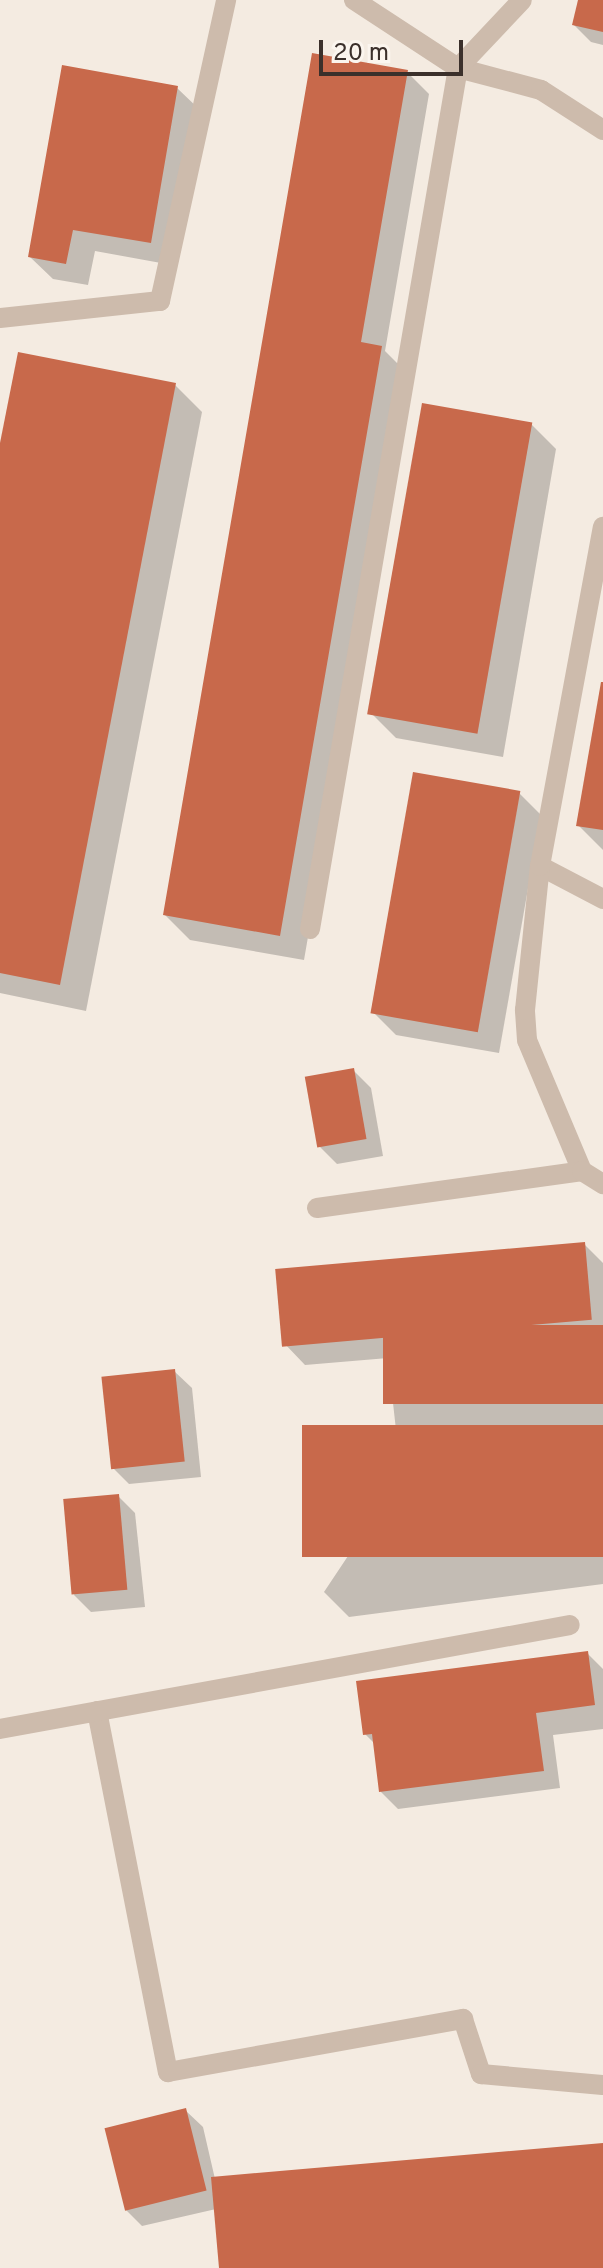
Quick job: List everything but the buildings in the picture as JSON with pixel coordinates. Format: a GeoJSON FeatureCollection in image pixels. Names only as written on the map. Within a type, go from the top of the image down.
{"type":"FeatureCollection","features":[{"type":"Feature","properties":{"kind":"lane"},"geometry":{"type":"LineString","coordinates":[[0,318],[160,301],[226,0]]}},
{"type":"Feature","properties":{"kind":"lane"},"geometry":{"type":"LineString","coordinates":[[354,0],[458,68],[541,90],[603,130]]}},
{"type":"Feature","properties":{"kind":"lane"},"geometry":{"type":"LineString","coordinates":[[310,929],[458,68],[522,0]]}},
{"type":"Feature","properties":{"kind":"lane"},"geometry":{"type":"LineString","coordinates":[[603,527],[540,866],[525,1010],[527,1040],[582,1171],[603,1184]]}},
{"type":"Feature","properties":{"kind":"lane"},"geometry":{"type":"LineString","coordinates":[[540,866],[603,899]]}},
{"type":"Feature","properties":{"kind":"lane"},"geometry":{"type":"LineString","coordinates":[[317,1208],[582,1171]]}},
{"type":"Feature","properties":{"kind":"lane"},"geometry":{"type":"LineString","coordinates":[[0,1729],[570,1625]]}},
{"type":"Feature","properties":{"kind":"lane"},"geometry":{"type":"LineString","coordinates":[[97,1711],[168,2072],[463,2019],[481,2074],[603,2085]]}}]}
